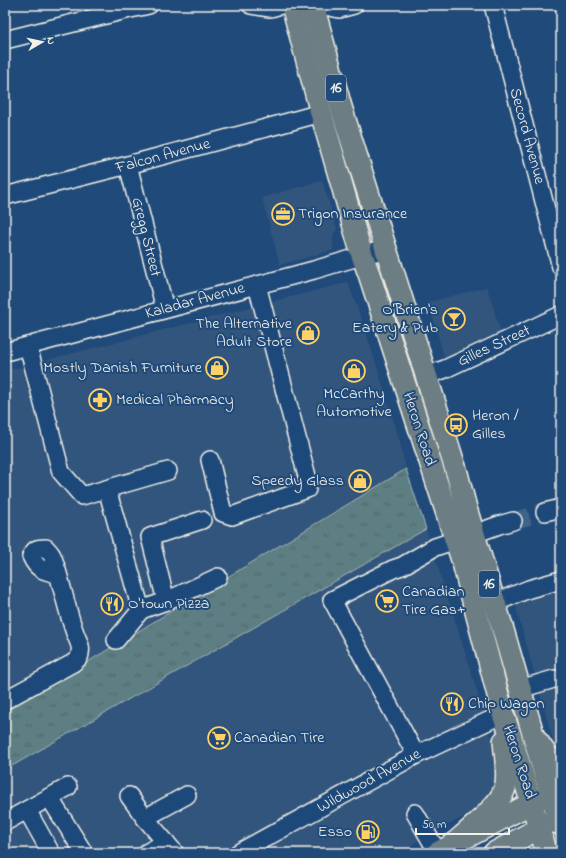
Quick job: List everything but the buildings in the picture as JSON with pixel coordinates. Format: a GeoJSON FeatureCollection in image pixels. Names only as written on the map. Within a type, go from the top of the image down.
{"type":"FeatureCollection","features":[{"type":"Feature","properties":{"kind":"main road","name":"Heron Road"},"geometry":{"type":"LineString","coordinates":[[292,5],[362,256],[434,478],[465,537],[494,603],[534,736],[556,790],[560,819]]}},
{"type":"Feature","properties":{"kind":"main road","name":"Heron Road"},"geometry":{"type":"LineString","coordinates":[[313,5],[341,107],[457,474],[465,537],[462,563],[503,714],[547,853]]}},
{"type":"Feature","properties":{"kind":"main road"},"geometry":{"type":"LineString","coordinates":[[442,850],[488,812],[498,800],[505,788],[506,775],[503,714]]}},
{"type":"Feature","properties":{"kind":"main road"},"geometry":{"type":"LineString","coordinates":[[534,736],[549,757],[561,764]]}},
{"type":"Feature","properties":{"kind":"main road"},"geometry":{"type":"LineString","coordinates":[[442,850],[556,790]]}},
{"type":"Feature","properties":{"kind":"main road"},"geometry":{"type":"LineString","coordinates":[[494,853],[560,819]]}},
{"type":"Feature","properties":{"kind":"main road"},"geometry":{"type":"LineString","coordinates":[[503,853],[512,853]]}},
{"type":"Feature","properties":{"kind":"street"},"geometry":{"type":"LineString","coordinates":[[5,40],[149,5]]}},
{"type":"Feature","properties":{"kind":"street"},"geometry":{"type":"LineString","coordinates":[[252,5],[270,8],[281,5]]}},
{"type":"Feature","properties":{"kind":"street"},"geometry":{"type":"LineString","coordinates":[[321,5],[339,9],[354,5]]}},
{"type":"Feature","properties":{"kind":"street","name":"Secord Avenue"},"geometry":{"type":"LineString","coordinates":[[493,5],[561,267]]}},
{"type":"Feature","properties":{"kind":"street","name":"Falcon Avenue"},"geometry":{"type":"LineString","coordinates":[[5,196],[128,165],[321,112]]}},
{"type":"Feature","properties":{"kind":"street","name":"Gregg Street"},"geometry":{"type":"LineString","coordinates":[[128,165],[165,309]]}},
{"type":"Feature","properties":{"kind":"street","name":"Kaladar Avenue"},"geometry":{"type":"LineString","coordinates":[[5,352],[314,270],[385,249]]}},
{"type":"Feature","properties":{"kind":"street"},"geometry":{"type":"LineString","coordinates":[[210,460],[223,512],[232,516],[307,489],[308,480],[257,285]]}},
{"type":"Feature","properties":{"kind":"street","name":"Gilles Street"},"geometry":{"type":"LineString","coordinates":[[426,376],[445,369],[561,315]]}},
{"type":"Feature","properties":{"kind":"street"},"geometry":{"type":"LineString","coordinates":[[28,346],[61,472],[82,496],[168,471]]}},
{"type":"Feature","properties":{"kind":"street"},"geometry":{"type":"LineString","coordinates":[[107,489],[141,610]]}},
{"type":"Feature","properties":{"kind":"street"},"geometry":{"type":"LineString","coordinates":[[544,512],[561,508]]}},
{"type":"Feature","properties":{"kind":"street"},"geometry":{"type":"LineString","coordinates":[[166,601],[150,537],[202,520]]}},
{"type":"Feature","properties":{"kind":"street"},"geometry":{"type":"LineString","coordinates":[[416,755],[332,600],[393,569],[402,566],[435,547],[513,521]]}},
{"type":"Feature","properties":{"kind":"street"},"geometry":{"type":"LineString","coordinates":[[5,700],[78,659],[80,646],[66,607],[58,574]]}},
{"type":"Feature","properties":{"kind":"street"},"geometry":{"type":"LineString","coordinates":[[116,640],[141,610],[166,601],[218,576]]}},
{"type":"Feature","properties":{"kind":"street"},"geometry":{"type":"LineString","coordinates":[[494,603],[529,589],[561,580]]}},
{"type":"Feature","properties":{"kind":"street"},"geometry":{"type":"LineString","coordinates":[[520,689],[554,679]]}},
{"type":"Feature","properties":{"kind":"street","name":"Wildwood Avenue"},"geometry":{"type":"LineString","coordinates":[[238,853],[416,755],[503,714]]}},
{"type":"Feature","properties":{"kind":"street"},"geometry":{"type":"LineString","coordinates":[[5,822],[68,787]]}},
{"type":"Feature","properties":{"kind":"street"},"geometry":{"type":"LineString","coordinates":[[145,818],[187,795]]}},
{"type":"Feature","properties":{"kind":"street"},"geometry":{"type":"LineString","coordinates":[[129,796],[145,818],[171,847],[146,853]]}},
{"type":"Feature","properties":{"kind":"street"},"geometry":{"type":"LineString","coordinates":[[49,797],[84,853]]}},
{"type":"Feature","properties":{"kind":"street"},"geometry":{"type":"LineString","coordinates":[[27,810],[51,853]]}},
{"type":"Feature","properties":{"kind":"street"},"geometry":{"type":"LineString","coordinates":[[415,813],[442,850]]}},
{"type":"Feature","properties":{"kind":"shaded area"},"geometry":{"type":"Polygon","coordinates":[[[322,180],[337,229],[333,235],[333,250],[280,265],[262,198],[322,180]]]}},
{"type":"Feature","properties":{"kind":"shaded area"},"geometry":{"type":"Polygon","coordinates":[[[348,282],[368,338],[399,438],[406,469],[5,712],[5,371],[348,282]]]}},
{"type":"Feature","properties":{"kind":"shaded area"},"geometry":{"type":"Polygon","coordinates":[[[487,287],[501,333],[447,360],[445,359],[428,302],[487,287]]]}},
{"type":"Feature","properties":{"kind":"shaded area"},"geometry":{"type":"Polygon","coordinates":[[[426,529],[481,703],[493,743],[499,772],[491,795],[473,812],[419,840],[401,853],[5,853],[5,770],[426,529]]]}},
{"type":"Feature","properties":{"kind":"shaded area"},"geometry":{"type":"Polygon","coordinates":[[[561,590],[561,750],[555,748],[515,604],[561,590]]]}},
{"type":"Feature","properties":{"kind":"green space"},"geometry":{"type":"Polygon","coordinates":[[[406,469],[426,529],[5,770],[5,712],[406,469]]]}},
{"type":"Feature","properties":{"kind":"tunnel"},"geometry":{"type":"LineString","coordinates":[[513,521],[545,512]]}},
{"type":"Feature","properties":{"kind":"place","name":"Trigon Insurance"},"geometry":{"type":"Point","coordinates":[283,214]}},
{"type":"Feature","properties":{"kind":"place","name":"O'Brien's Eatery & Pub"},"geometry":{"type":"Point","coordinates":[454,319]}},
{"type":"Feature","properties":{"kind":"place","name":"The Alternative Adult Store"},"geometry":{"type":"Point","coordinates":[308,333]}},
{"type":"Feature","properties":{"kind":"place","name":"Mostly Danish Furniture"},"geometry":{"type":"Point","coordinates":[217,368]}},
{"type":"Feature","properties":{"kind":"place","name":"McCarthy Automotive"},"geometry":{"type":"Point","coordinates":[354,371]}},
{"type":"Feature","properties":{"kind":"place","name":"Medical Pharmacy"},"geometry":{"type":"Point","coordinates":[100,400]}},
{"type":"Feature","properties":{"kind":"place","name":"Heron / Gilles"},"geometry":{"type":"Point","coordinates":[456,425]}},
{"type":"Feature","properties":{"kind":"place","name":"Speedy Glass"},"geometry":{"type":"Point","coordinates":[360,481]}},
{"type":"Feature","properties":{"kind":"place","name":"Canadian Tire Gas+"},"geometry":{"type":"Point","coordinates":[387,601]}},
{"type":"Feature","properties":{"kind":"place","name":"O'town Pizza"},"geometry":{"type":"Point","coordinates":[112,604]}},
{"type":"Feature","properties":{"kind":"place","name":"Chip Wagon"},"geometry":{"type":"Point","coordinates":[452,704]}},
{"type":"Feature","properties":{"kind":"place","name":"Canadian Tire"},"geometry":{"type":"Point","coordinates":[219,738]}},
{"type":"Feature","properties":{"kind":"place","name":"Esso"},"geometry":{"type":"Point","coordinates":[368,832]}}]}
